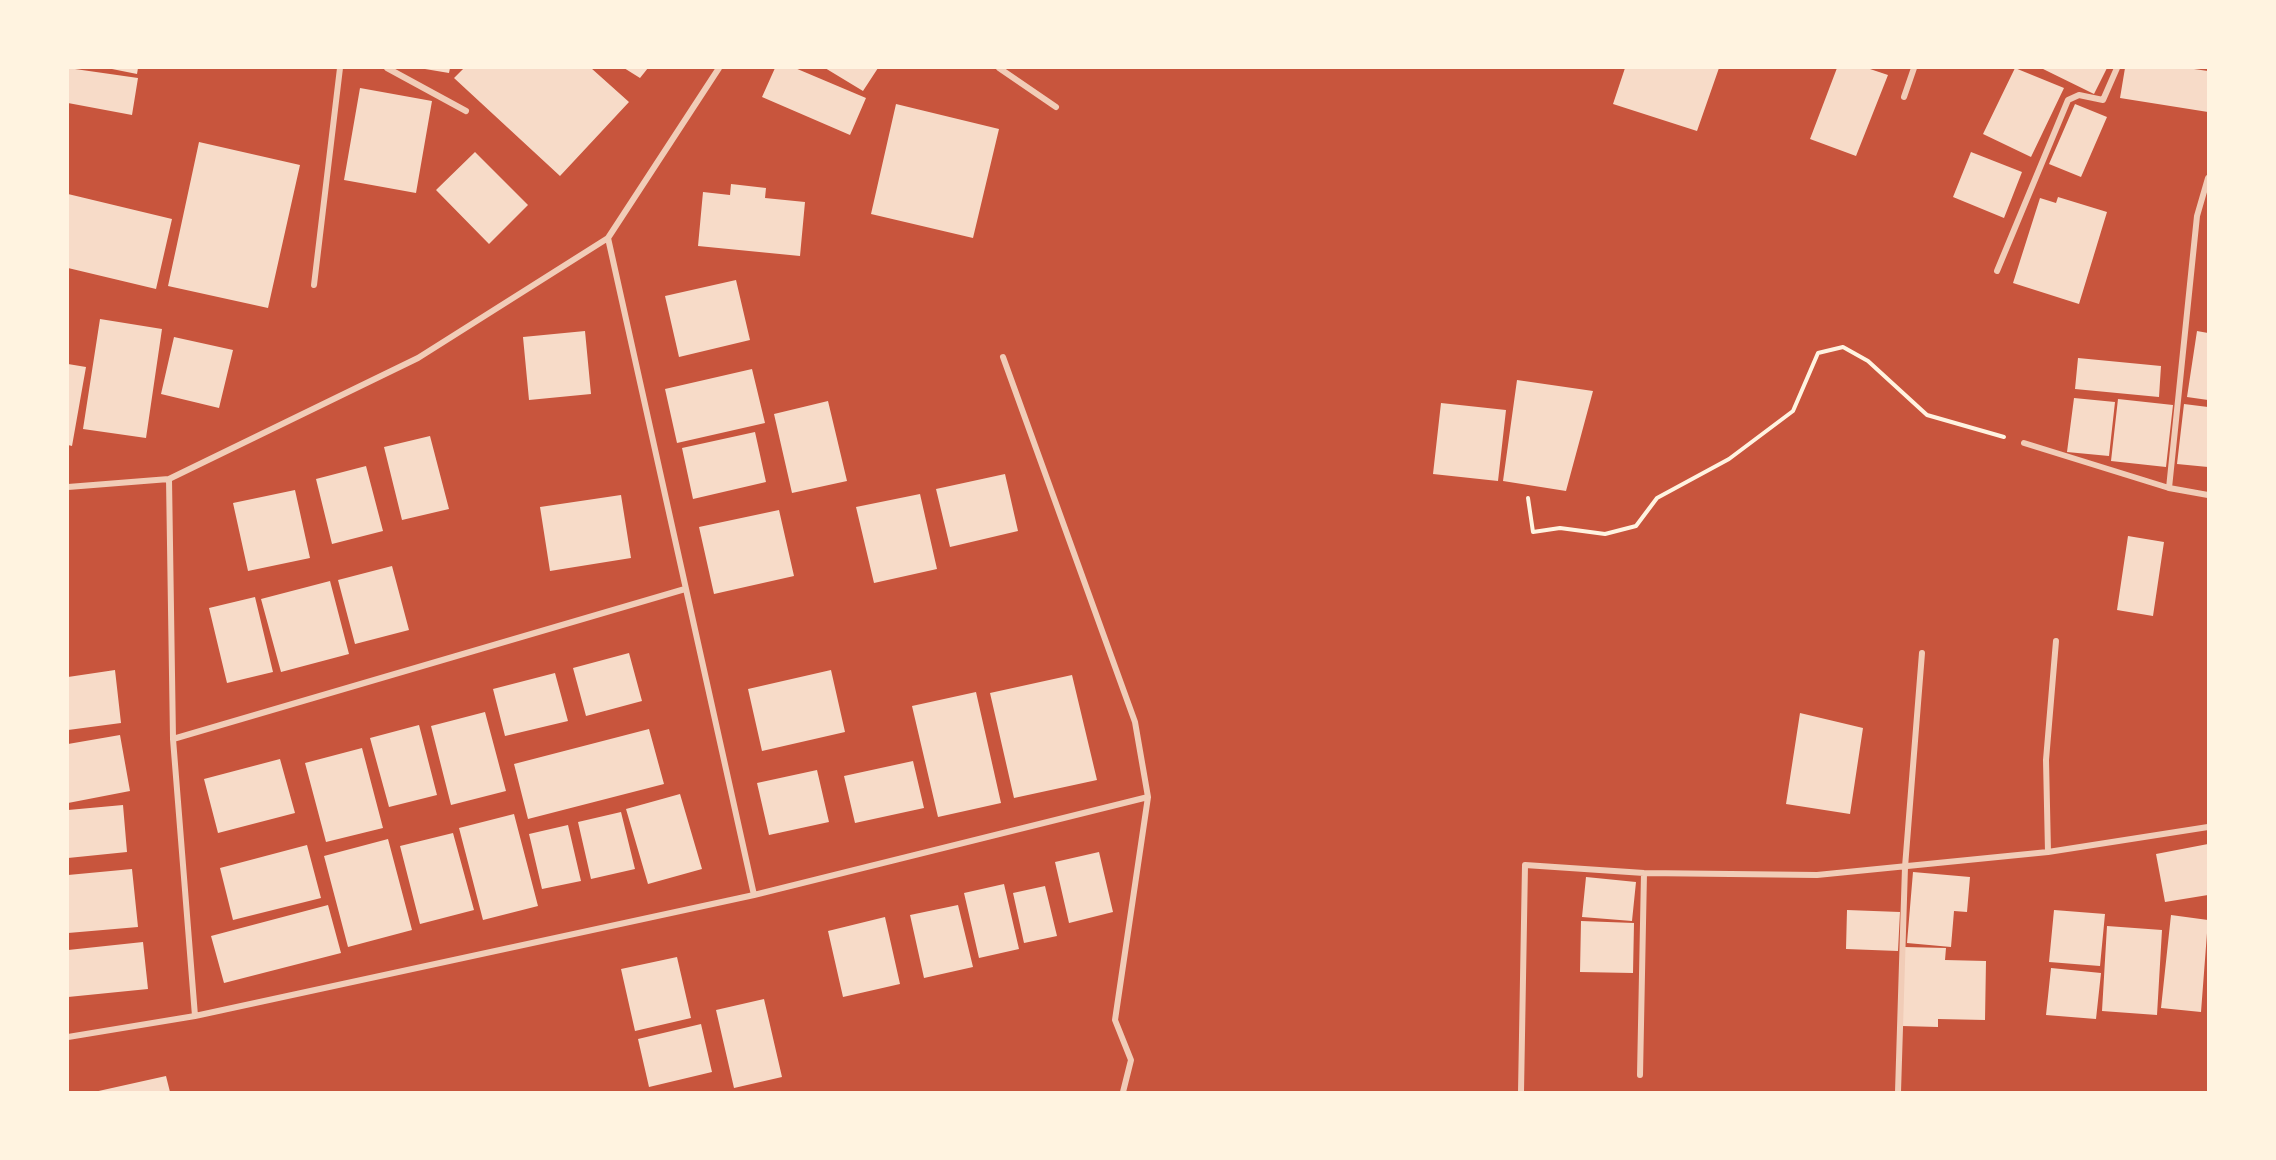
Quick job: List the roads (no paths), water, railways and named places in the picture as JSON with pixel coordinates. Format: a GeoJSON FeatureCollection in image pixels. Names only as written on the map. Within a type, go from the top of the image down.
{"type":"FeatureCollection","features":[{"type":"Feature","properties":{"kind":"street"},"geometry":{"type":"LineString","coordinates":[[314,285],[340,68]]}},
{"type":"Feature","properties":{"kind":"street"},"geometry":{"type":"LineString","coordinates":[[387,68],[466,111]]}},
{"type":"Feature","properties":{"kind":"street"},"geometry":{"type":"LineString","coordinates":[[68,487],[169,479],[418,358],[608,238],[719,68]]}},
{"type":"Feature","properties":{"kind":"street"},"geometry":{"type":"LineString","coordinates":[[999,68],[1056,107]]}},
{"type":"Feature","properties":{"kind":"street"},"geometry":{"type":"LineString","coordinates":[[1904,97],[1914,68]]}},
{"type":"Feature","properties":{"kind":"street"},"geometry":{"type":"LineString","coordinates":[[1997,271],[2068,100],[2079,94],[2103,100],[2117,68]]}},
{"type":"Feature","properties":{"kind":"street"},"geometry":{"type":"LineString","coordinates":[[2169,488],[2197,216],[2208,178]]}},
{"type":"Feature","properties":{"kind":"street"},"geometry":{"type":"LineString","coordinates":[[608,238],[754,895]]}},
{"type":"Feature","properties":{"kind":"street"},"geometry":{"type":"LineString","coordinates":[[1003,357],[1135,722],[1148,797],[1115,1020],[1131,1060],[1124,1092]]}},
{"type":"Feature","properties":{"kind":"street"},"geometry":{"type":"LineString","coordinates":[[2024,443],[2169,488],[2208,495]]}},
{"type":"Feature","properties":{"kind":"street"},"geometry":{"type":"LineString","coordinates":[[169,479],[173,739],[195,1016]]}},
{"type":"Feature","properties":{"kind":"street"},"geometry":{"type":"LineString","coordinates":[[173,739],[685,589]]}},
{"type":"Feature","properties":{"kind":"street"},"geometry":{"type":"LineString","coordinates":[[2048,852],[2046,760],[2056,641]]}},
{"type":"Feature","properties":{"kind":"street"},"geometry":{"type":"LineString","coordinates":[[1898,1092],[1905,867],[1922,653]]}},
{"type":"Feature","properties":{"kind":"street"},"geometry":{"type":"LineString","coordinates":[[68,1037],[195,1016],[754,895],[1148,797]]}},
{"type":"Feature","properties":{"kind":"street"},"geometry":{"type":"LineString","coordinates":[[1521,1092],[1525,865],[1644,873],[1817,876],[2048,852],[2208,827]]}},
{"type":"Feature","properties":{"kind":"street"},"geometry":{"type":"LineString","coordinates":[[1641,1075],[1644,873]]}}]}
